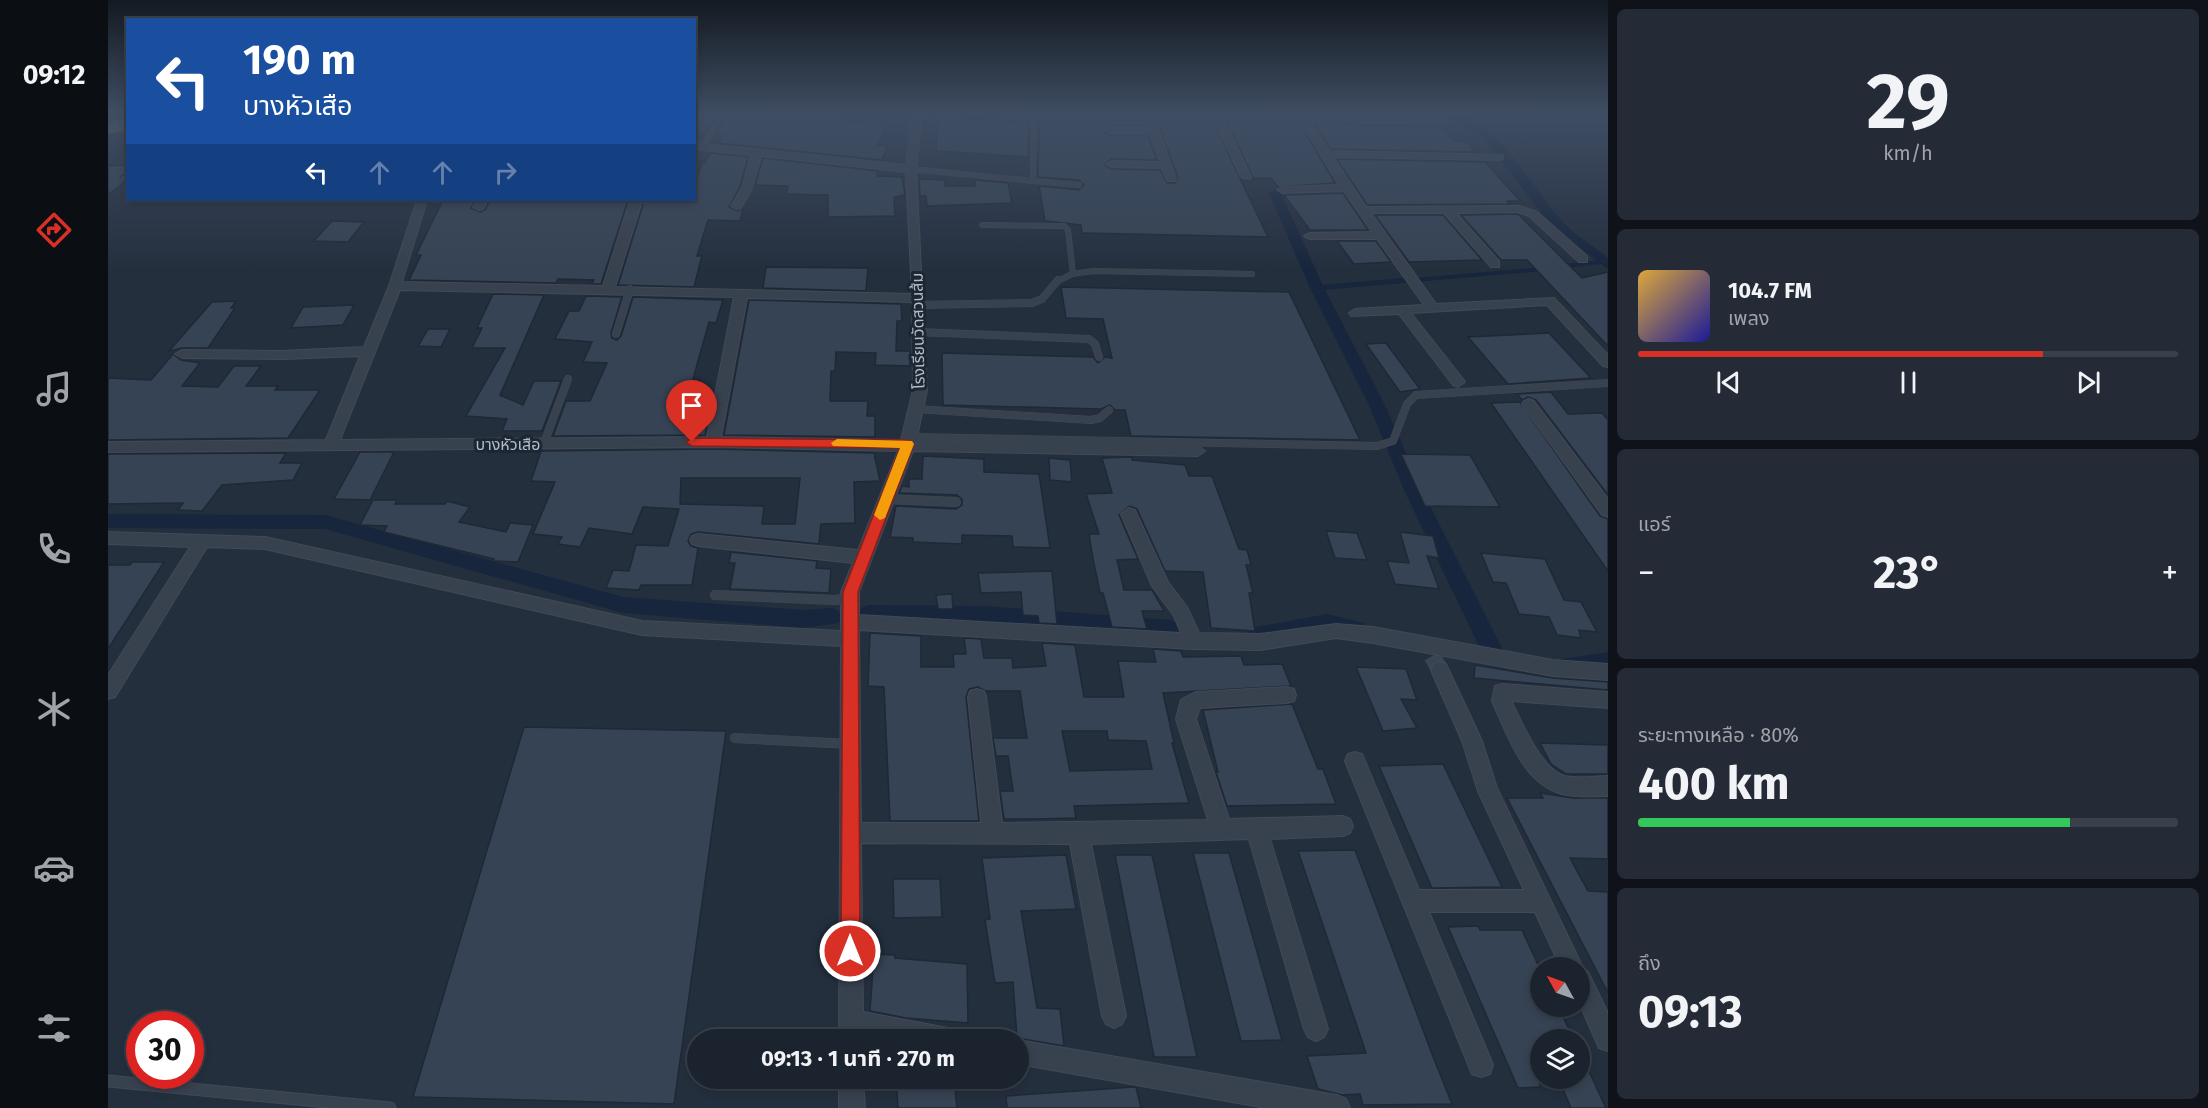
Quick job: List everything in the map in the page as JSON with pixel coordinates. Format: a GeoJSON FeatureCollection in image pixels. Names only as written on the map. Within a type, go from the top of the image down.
{"type":"FeatureCollection","features":[{"type":"Feature","properties":{"kind":"street"},"geometry":{"type":"LineString","coordinates":[[737,206],[747,188],[753,166]]}},
{"type":"Feature","properties":{"kind":"street"},"geometry":{"type":"LineString","coordinates":[[876,166],[910,169]]}},
{"type":"Feature","properties":{"kind":"street","name":"โรงเรียนวัดสวนส้ม"},"geometry":{"type":"LineString","coordinates":[[851,1029],[850,598],[863,557],[909,440],[920,390],[918,301],[910,166]]}},
{"type":"Feature","properties":{"kind":"street"},"geometry":{"type":"LineString","coordinates":[[1166,166],[1171,179]]}},
{"type":"Feature","properties":{"kind":"street"},"geometry":{"type":"LineString","coordinates":[[1241,166],[1246,177]]}},
{"type":"Feature","properties":{"kind":"street"},"geometry":{"type":"LineString","coordinates":[[1333,166],[1432,308]]}},
{"type":"Feature","properties":{"kind":"street"},"geometry":{"type":"LineString","coordinates":[[1282,190],[1347,188]]}},
{"type":"Feature","properties":{"kind":"street"},"geometry":{"type":"LineString","coordinates":[[331,445],[394,286],[422,201]]}},
{"type":"Feature","properties":{"kind":"street"},"geometry":{"type":"LineString","coordinates":[[608,289],[635,204]]}},
{"type":"Feature","properties":{"kind":"street"},"geometry":{"type":"LineString","coordinates":[[1364,210],[1514,208],[1524,210],[1533,214],[1583,259]]}},
{"type":"Feature","properties":{"kind":"street"},"geometry":{"type":"LineString","coordinates":[[1447,209],[1495,264]]}},
{"type":"Feature","properties":{"kind":"street"},"geometry":{"type":"LineString","coordinates":[[1310,236],[1382,235]]}},
{"type":"Feature","properties":{"kind":"street"},"geometry":{"type":"LineString","coordinates":[[394,286],[630,289],[918,301]]}},
{"type":"Feature","properties":{"kind":"street"},"geometry":{"type":"LineString","coordinates":[[713,442],[741,294]]}},
{"type":"Feature","properties":{"kind":"street"},"geometry":{"type":"LineString","coordinates":[[1355,313],[1550,301],[1608,363]]}},
{"type":"Feature","properties":{"kind":"street"},"geometry":{"type":"LineString","coordinates":[[1402,310],[1458,382]]}},
{"type":"Feature","properties":{"kind":"street"},"geometry":{"type":"LineString","coordinates":[[182,354],[283,355],[369,351]]}},
{"type":"Feature","properties":{"kind":"street"},"geometry":{"type":"LineString","coordinates":[[1529,404],[1608,511]]}},
{"type":"Feature","properties":{"kind":"street","name":"บางหัวเสือ"},"geometry":{"type":"LineString","coordinates":[[108,447],[909,440],[1198,451]]}},
{"type":"Feature","properties":{"kind":"street"},"geometry":{"type":"LineString","coordinates":[[1129,514],[1161,586],[1181,612],[1193,641]]}},
{"type":"Feature","properties":{"kind":"street"},"geometry":{"type":"LineString","coordinates":[[108,538],[265,543],[642,628],[850,631],[968,627],[1123,639],[1260,642],[1336,631],[1433,657],[1608,672]]}},
{"type":"Feature","properties":{"kind":"street"},"geometry":{"type":"LineString","coordinates":[[698,540],[863,557]]}},
{"type":"Feature","properties":{"kind":"street"},"geometry":{"type":"LineString","coordinates":[[108,691],[202,541]]}},
{"type":"Feature","properties":{"kind":"street"},"geometry":{"type":"LineString","coordinates":[[1433,657],[1472,741],[1488,791],[1568,957]]}},
{"type":"Feature","properties":{"kind":"street"},"geometry":{"type":"LineString","coordinates":[[1608,700],[1502,692],[1501,701],[1536,766],[1545,777],[1562,784],[1608,786]]}},
{"type":"Feature","properties":{"kind":"street"},"geometry":{"type":"LineString","coordinates":[[1222,830],[1186,719],[1188,706],[1196,700],[1287,695]]}},
{"type":"Feature","properties":{"kind":"street"},"geometry":{"type":"LineString","coordinates":[[977,697],[993,833]]}},
{"type":"Feature","properties":{"kind":"street"},"geometry":{"type":"LineString","coordinates":[[1355,761],[1481,1065]]}},
{"type":"Feature","properties":{"kind":"street"},"geometry":{"type":"LineString","coordinates":[[849,832],[1079,834],[1343,826]]}},
{"type":"Feature","properties":{"kind":"street"},"geometry":{"type":"LineString","coordinates":[[1256,828],[1316,1029]]}},
{"type":"Feature","properties":{"kind":"street"},"geometry":{"type":"LineString","coordinates":[[1079,834],[1114,1016]]}},
{"type":"Feature","properties":{"kind":"street"},"geometry":{"type":"LineString","coordinates":[[1413,901],[1541,901]]}},
{"type":"Feature","properties":{"kind":"street"},"geometry":{"type":"LineString","coordinates":[[1590,1001],[1608,1039]]}},
{"type":"Feature","properties":{"kind":"street"},"geometry":{"type":"LineString","coordinates":[[1029,1054],[1336,1108]]}},
{"type":"Feature","properties":{"kind":"street"},"geometry":{"type":"LineString","coordinates":[[851,1089],[852,1108]]}},
{"type":"Feature","properties":{"kind":"lane"},"geometry":{"type":"LineString","coordinates":[[1033,166],[1033,181]]}},
{"type":"Feature","properties":{"kind":"lane"},"geometry":{"type":"LineString","coordinates":[[910,169],[1079,185]]}},
{"type":"Feature","properties":{"kind":"lane"},"geometry":{"type":"LineString","coordinates":[[982,225],[1064,226],[1068,230],[1073,274]]}},
{"type":"Feature","properties":{"kind":"lane"},"geometry":{"type":"LineString","coordinates":[[918,301],[1041,302],[1058,280],[1073,274],[1093,271],[1252,274]]}},
{"type":"Feature","properties":{"kind":"lane"},"geometry":{"type":"LineString","coordinates":[[616,334],[630,289]]}},
{"type":"Feature","properties":{"kind":"lane"},"geometry":{"type":"LineString","coordinates":[[917,332],[1089,339],[1095,344],[1099,357]]}},
{"type":"Feature","properties":{"kind":"lane"},"geometry":{"type":"LineString","coordinates":[[544,444],[568,379]]}},
{"type":"Feature","properties":{"kind":"lane"},"geometry":{"type":"LineString","coordinates":[[909,440],[1377,446],[1393,441],[1407,404],[1416,395],[1608,383]]}},
{"type":"Feature","properties":{"kind":"lane"},"geometry":{"type":"LineString","coordinates":[[916,409],[1091,420],[1100,418],[1109,410]]}},
{"type":"Feature","properties":{"kind":"lane"},"geometry":{"type":"LineString","coordinates":[[886,499],[956,502]]}},
{"type":"Feature","properties":{"kind":"lane"},"geometry":{"type":"LineString","coordinates":[[715,595],[835,600],[850,598]]}},
{"type":"Feature","properties":{"kind":"lane"},"geometry":{"type":"LineString","coordinates":[[735,738],[850,744]]}},
{"type":"Feature","properties":{"kind":"lane"},"geometry":{"type":"LineString","coordinates":[[108,1081],[390,1108]]}},
{"type":"Feature","properties":{"kind":"building"},"geometry":{"type":"Polygon","coordinates":[[[108,166],[126,166],[126,173],[120,177],[124,182],[108,195],[108,166]]]}},
{"type":"Feature","properties":{"kind":"building"},"geometry":{"type":"Polygon","coordinates":[[[701,166],[746,166],[740,187],[729,207],[738,211],[743,208],[740,221],[708,220],[697,256],[702,256],[694,287],[618,285],[643,205],[638,201],[696,201],[696,180],[701,166]]]}},
{"type":"Feature","properties":{"kind":"building"},"geometry":{"type":"Polygon","coordinates":[[[761,166],[831,166],[878,171],[877,176],[902,177],[905,195],[894,197],[895,216],[828,217],[828,195],[786,194],[788,186],[755,185],[761,166]]]}},
{"type":"Feature","properties":{"kind":"building"},"geometry":{"type":"Polygon","coordinates":[[[1038,166],[1105,166],[1111,169],[1160,170],[1167,183],[1175,183],[1178,178],[1174,166],[1234,166],[1268,237],[1082,233],[1081,225],[1045,221],[1039,186],[1079,190],[1084,185],[1079,180],[1038,177],[1038,166]]]}},
{"type":"Feature","properties":{"kind":"building"},"geometry":{"type":"Polygon","coordinates":[[[1247,166],[1325,166],[1335,183],[1278,187],[1271,178],[1253,178],[1247,166]]]}},
{"type":"Feature","properties":{"kind":"building"},"geometry":{"type":"Polygon","coordinates":[[[1341,166],[1488,166],[1520,201],[1507,201],[1510,204],[1367,205],[1341,166]]]}},
{"type":"Feature","properties":{"kind":"building"},"geometry":{"type":"Polygon","coordinates":[[[919,179],[945,180],[945,186],[975,186],[975,180],[1008,183],[1012,203],[927,206],[926,196],[920,196],[919,179]]]}},
{"type":"Feature","properties":{"kind":"building"},"geometry":{"type":"Polygon","coordinates":[[[1343,193],[1368,230],[1310,230],[1284,195],[1343,193]]]}},
{"type":"Feature","properties":{"kind":"building"},"geometry":{"type":"Polygon","coordinates":[[[443,201],[475,201],[471,208],[480,212],[485,210],[490,201],[631,201],[627,203],[601,284],[592,284],[594,280],[558,279],[556,283],[409,280],[421,255],[416,255],[443,201]]]}},
{"type":"Feature","properties":{"kind":"building"},"geometry":{"type":"Polygon","coordinates":[[[1518,214],[1582,278],[1608,272],[1608,346],[1527,260],[1501,260],[1461,215],[1518,214]]]}},
{"type":"Feature","properties":{"kind":"building"},"geometry":{"type":"Polygon","coordinates":[[[1375,215],[1443,215],[1482,260],[1409,262],[1375,215]]]}},
{"type":"Feature","properties":{"kind":"building"},"geometry":{"type":"Polygon","coordinates":[[[332,221],[364,222],[348,242],[314,241],[332,221]]]}},
{"type":"Feature","properties":{"kind":"building"},"geometry":{"type":"Polygon","coordinates":[[[1337,241],[1376,241],[1391,262],[1354,264],[1337,241]]]}},
{"type":"Feature","properties":{"kind":"building"},"geometry":{"type":"Polygon","coordinates":[[[766,267],[868,268],[866,291],[763,288],[766,267]]]}},
{"type":"Feature","properties":{"kind":"building"},"geometry":{"type":"Polygon","coordinates":[[[1061,287],[1289,292],[1360,440],[1131,436],[1125,410],[1115,410],[1110,405],[1101,409],[943,405],[942,353],[1093,357],[1098,363],[1105,357],[1112,358],[1103,319],[1066,318],[1061,287]]]}},
{"type":"Feature","properties":{"kind":"building"},"geometry":{"type":"Polygon","coordinates":[[[493,294],[544,295],[500,395],[523,405],[534,381],[561,381],[542,431],[502,431],[507,419],[466,416],[505,348],[472,348],[482,328],[477,328],[493,294]]]}},
{"type":"Feature","properties":{"kind":"building"},"geometry":{"type":"Polygon","coordinates":[[[586,296],[622,297],[611,333],[612,338],[617,340],[621,336],[633,297],[723,300],[716,323],[709,322],[693,379],[699,379],[694,397],[712,398],[705,435],[553,436],[566,401],[590,401],[607,363],[583,362],[592,342],[555,339],[569,311],[579,311],[586,296]]]}},
{"type":"Feature","properties":{"kind":"building"},"geometry":{"type":"Polygon","coordinates":[[[749,300],[901,304],[902,321],[897,321],[896,351],[910,351],[910,366],[875,365],[876,353],[836,352],[835,371],[831,371],[830,401],[868,401],[867,416],[875,416],[875,437],[724,435],[749,300]]]}},
{"type":"Feature","properties":{"kind":"building"},"geometry":{"type":"Polygon","coordinates":[[[236,301],[231,308],[235,308],[208,348],[182,348],[169,351],[212,302],[236,301]]]}},
{"type":"Feature","properties":{"kind":"building"},"geometry":{"type":"Polygon","coordinates":[[[354,305],[343,325],[291,328],[303,307],[354,305]]]}},
{"type":"Feature","properties":{"kind":"building"},"geometry":{"type":"Polygon","coordinates":[[[428,329],[450,329],[441,347],[418,346],[428,329]]]}},
{"type":"Feature","properties":{"kind":"building"},"geometry":{"type":"Polygon","coordinates":[[[1549,333],[1591,378],[1508,384],[1468,337],[1549,333]]]}},
{"type":"Feature","properties":{"kind":"building"},"geometry":{"type":"Polygon","coordinates":[[[1386,343],[1420,389],[1400,392],[1366,344],[1386,343]]]}},
{"type":"Feature","properties":{"kind":"building"},"geometry":{"type":"Polygon","coordinates":[[[173,354],[181,360],[200,363],[182,386],[218,387],[234,366],[261,366],[246,386],[278,386],[275,390],[320,390],[288,438],[108,440],[108,378],[151,380],[173,354]]]}},
{"type":"Feature","properties":{"kind":"building"},"geometry":{"type":"Polygon","coordinates":[[[1551,392],[1568,414],[1602,413],[1608,420],[1608,495],[1536,400],[1528,397],[1522,400],[1517,394],[1551,392]]]}},
{"type":"Feature","properties":{"kind":"building"},"geometry":{"type":"Polygon","coordinates":[[[1520,402],[1600,516],[1608,519],[1608,571],[1491,403],[1520,402]]]}},
{"type":"Feature","properties":{"kind":"building"},"geometry":{"type":"Polygon","coordinates":[[[713,449],[874,453],[880,481],[854,482],[855,523],[821,524],[819,544],[698,532],[691,534],[688,541],[691,546],[698,548],[692,585],[641,585],[639,590],[606,588],[613,570],[629,571],[636,545],[668,546],[679,509],[643,507],[632,534],[589,528],[580,547],[558,544],[562,537],[533,534],[555,482],[531,481],[541,451],[713,449]],[[681,478],[680,504],[764,506],[762,524],[795,524],[800,478],[681,478]]]}},
{"type":"Feature","properties":{"kind":"building"},"geometry":{"type":"Polygon","coordinates":[[[360,452],[394,452],[370,500],[334,499],[360,452]]]}},
{"type":"Feature","properties":{"kind":"building"},"geometry":{"type":"Polygon","coordinates":[[[286,453],[280,463],[302,463],[293,480],[222,485],[202,511],[178,510],[183,503],[108,504],[108,454],[286,453]]]}},
{"type":"Feature","properties":{"kind":"building"},"geometry":{"type":"Polygon","coordinates":[[[1401,454],[1470,455],[1500,507],[1425,506],[1401,454]]]}},
{"type":"Feature","properties":{"kind":"building"},"geometry":{"type":"Polygon","coordinates":[[[923,456],[984,459],[984,472],[1039,474],[1050,548],[1013,547],[1012,536],[962,535],[962,544],[913,542],[913,538],[890,537],[896,506],[956,509],[962,505],[962,499],[957,495],[899,493],[902,486],[909,487],[909,479],[922,479],[923,456]]]}},
{"type":"Feature","properties":{"kind":"building"},"geometry":{"type":"Polygon","coordinates":[[[1132,457],[1132,460],[1185,465],[1189,476],[1212,476],[1239,549],[1247,550],[1251,565],[1246,565],[1253,593],[1249,593],[1255,631],[1211,628],[1203,572],[1165,571],[1137,509],[1130,506],[1119,515],[1138,559],[1117,560],[1124,590],[1152,590],[1164,611],[1142,611],[1147,629],[1112,627],[1103,593],[1100,593],[1093,559],[1089,534],[1099,534],[1086,494],[1112,493],[1102,458],[1132,457]]]}},
{"type":"Feature","properties":{"kind":"building"},"geometry":{"type":"Polygon","coordinates":[[[1049,458],[1070,460],[1072,482],[1050,480],[1049,458]]]}},
{"type":"Feature","properties":{"kind":"building"},"geometry":{"type":"Polygon","coordinates":[[[373,500],[397,500],[395,504],[445,504],[447,501],[470,507],[459,522],[506,532],[510,523],[533,525],[518,562],[493,561],[494,559],[384,532],[387,526],[360,525],[373,500]]]}},
{"type":"Feature","properties":{"kind":"building"},"geometry":{"type":"Polygon","coordinates":[[[1326,531],[1357,533],[1367,560],[1335,558],[1326,531]]]}},
{"type":"Feature","properties":{"kind":"building"},"geometry":{"type":"Polygon","coordinates":[[[1400,532],[1433,536],[1439,558],[1427,556],[1439,589],[1395,584],[1387,561],[1409,563],[1400,532]]]}},
{"type":"Feature","properties":{"kind":"building"},"geometry":{"type":"Polygon","coordinates":[[[731,552],[817,561],[816,568],[831,569],[829,593],[730,589],[735,563],[729,563],[731,552]]]}},
{"type":"Feature","properties":{"kind":"building"},"geometry":{"type":"Polygon","coordinates":[[[1481,553],[1545,559],[1564,600],[1581,602],[1597,632],[1579,630],[1581,638],[1557,635],[1549,617],[1519,614],[1506,583],[1493,582],[1481,553]]]}},
{"type":"Feature","properties":{"kind":"building"},"geometry":{"type":"Polygon","coordinates":[[[132,562],[164,562],[108,649],[108,565],[130,565],[132,562]]]}},
{"type":"Feature","properties":{"kind":"building"},"geometry":{"type":"Polygon","coordinates":[[[1052,571],[1057,624],[1039,623],[1038,616],[1023,615],[1021,592],[981,593],[978,573],[1052,571]]]}},
{"type":"Feature","properties":{"kind":"building"},"geometry":{"type":"Polygon","coordinates":[[[952,594],[953,609],[938,609],[936,595],[952,594]]]}},
{"type":"Feature","properties":{"kind":"building"},"geometry":{"type":"Polygon","coordinates":[[[870,633],[921,636],[921,667],[954,667],[953,654],[966,654],[964,638],[981,639],[984,658],[1012,658],[1013,668],[1046,666],[1042,643],[1075,645],[1084,697],[1124,697],[1118,661],[1156,662],[1153,649],[1181,651],[1183,657],[1241,656],[1244,665],[1282,664],[1291,686],[1163,693],[1174,743],[1172,743],[1189,803],[1074,806],[1076,818],[1036,819],[1004,819],[1000,791],[1013,791],[1008,756],[996,756],[993,738],[1027,738],[1020,691],[986,691],[978,687],[969,689],[966,697],[979,821],[890,821],[884,687],[868,686],[870,633]],[[1062,731],[1070,771],[1152,769],[1146,741],[1108,740],[1107,731],[1062,731]]]}},
{"type":"Feature","properties":{"kind":"building"},"geometry":{"type":"Polygon","coordinates":[[[1475,665],[1553,678],[1608,682],[1608,690],[1474,678],[1475,665]]]}},
{"type":"Feature","properties":{"kind":"building"},"geometry":{"type":"Polygon","coordinates":[[[1356,667],[1406,669],[1417,700],[1401,699],[1417,728],[1383,731],[1356,667]]]}},
{"type":"Feature","properties":{"kind":"building"},"geometry":{"type":"Polygon","coordinates":[[[1292,704],[1318,769],[1323,769],[1336,804],[1227,806],[1216,772],[1218,772],[1203,710],[1292,704]]]}},
{"type":"Feature","properties":{"kind":"building"},"geometry":{"type":"Polygon","coordinates":[[[524,727],[726,731],[674,1104],[413,1097],[524,727]]]}},
{"type":"Feature","properties":{"kind":"building"},"geometry":{"type":"Polygon","coordinates":[[[1540,743],[1608,745],[1608,774],[1566,774],[1551,764],[1540,743]]]}},
{"type":"Feature","properties":{"kind":"building"},"geometry":{"type":"Polygon","coordinates":[[[1443,764],[1502,887],[1432,888],[1379,766],[1443,764]]]}},
{"type":"Feature","properties":{"kind":"building"},"geometry":{"type":"Polygon","coordinates":[[[1540,793],[1573,798],[1608,798],[1608,859],[1570,858],[1588,891],[1608,892],[1608,993],[1507,798],[1543,798],[1540,793]]]}},
{"type":"Feature","properties":{"kind":"building"},"geometry":{"type":"Polygon","coordinates":[[[1355,850],[1452,1104],[1363,1105],[1360,1094],[1342,1095],[1318,1089],[1307,1056],[1366,1053],[1298,851],[1355,850]]]}},
{"type":"Feature","properties":{"kind":"building"},"geometry":{"type":"Polygon","coordinates":[[[1193,853],[1229,853],[1282,1040],[1241,1041],[1193,853]]]}},
{"type":"Feature","properties":{"kind":"building"},"geometry":{"type":"Polygon","coordinates":[[[1066,855],[1076,909],[1021,911],[1037,1008],[1060,1009],[1064,1046],[1029,1040],[1029,1029],[1016,1029],[1013,982],[995,983],[985,920],[990,919],[982,858],[1066,855]]]}},
{"type":"Feature","properties":{"kind":"building"},"geometry":{"type":"Polygon","coordinates":[[[1115,855],[1152,855],[1197,1057],[1154,1057],[1115,855]]]}},
{"type":"Feature","properties":{"kind":"building"},"geometry":{"type":"Polygon","coordinates":[[[893,879],[940,879],[942,917],[894,918],[893,879]]]}},
{"type":"Feature","properties":{"kind":"building"},"geometry":{"type":"Polygon","coordinates":[[[1478,926],[1480,930],[1522,930],[1534,957],[1530,957],[1530,1017],[1563,1017],[1569,1029],[1530,1029],[1530,1087],[1518,1088],[1448,927],[1478,926]]]}},
{"type":"Feature","properties":{"kind":"building"},"geometry":{"type":"Polygon","coordinates":[[[874,954],[967,964],[968,1023],[906,1018],[870,1011],[874,954]]]}},
{"type":"Feature","properties":{"kind":"building"},"geometry":{"type":"Polygon","coordinates":[[[1590,1074],[1606,1108],[1571,1108],[1563,1089],[1590,1089],[1590,1074]]]}},
{"type":"Feature","properties":{"kind":"building"},"geometry":{"type":"Polygon","coordinates":[[[1136,1087],[1141,1108],[1007,1108],[1006,1096],[1136,1087]]]}},
{"type":"Feature","properties":{"kind":"building"},"geometry":{"type":"Polygon","coordinates":[[[897,1089],[955,1089],[957,1108],[898,1108],[897,1089]]]}},
{"type":"Feature","properties":{"kind":"waterway"},"geometry":{"type":"LineString","coordinates":[[1511,166],[1558,225],[1608,265]]}},
{"type":"Feature","properties":{"kind":"waterway"},"geometry":{"type":"LineString","coordinates":[[1275,193],[1317,288],[1376,403],[1414,492],[1495,656]]}},
{"type":"Feature","properties":{"kind":"waterway"},"geometry":{"type":"LineString","coordinates":[[1563,266],[1601,262]]}},
{"type":"Feature","properties":{"kind":"waterway"},"geometry":{"type":"LineString","coordinates":[[1392,282],[1544,269]]}},
{"type":"Feature","properties":{"kind":"waterway"},"geometry":{"type":"LineString","coordinates":[[1317,288],[1409,280]]}},
{"type":"Feature","properties":{"kind":"waterway"},"geometry":{"type":"LineString","coordinates":[[108,521],[325,522],[623,605],[804,619],[832,617]]}},
{"type":"Feature","properties":{"kind":"waterway"},"geometry":{"type":"LineString","coordinates":[[868,614],[985,615],[1171,629]]}},
{"type":"Feature","properties":{"kind":"waterway"},"geometry":{"type":"LineString","coordinates":[[1256,636],[1327,623],[1357,629]]}},
{"type":"Feature","properties":{"kind":"waterway"},"geometry":{"type":"LineString","coordinates":[[1569,666],[1608,661]]}},
{"type":"Feature","properties":{"kind":"tunnel"},"geometry":{"type":"LineString","coordinates":[[1432,656],[1440,670]]}},
{"type":"Feature","properties":{"kind":"slow traffic"},"geometry":{"type":"LineString","coordinates":[[837,443],[908,444],[880,515]]}},
{"type":"Feature","properties":{"kind":"route"},"geometry":{"type":"LineString","coordinates":[[692,442],[908,444],[850,592],[850,951]]}}]}
